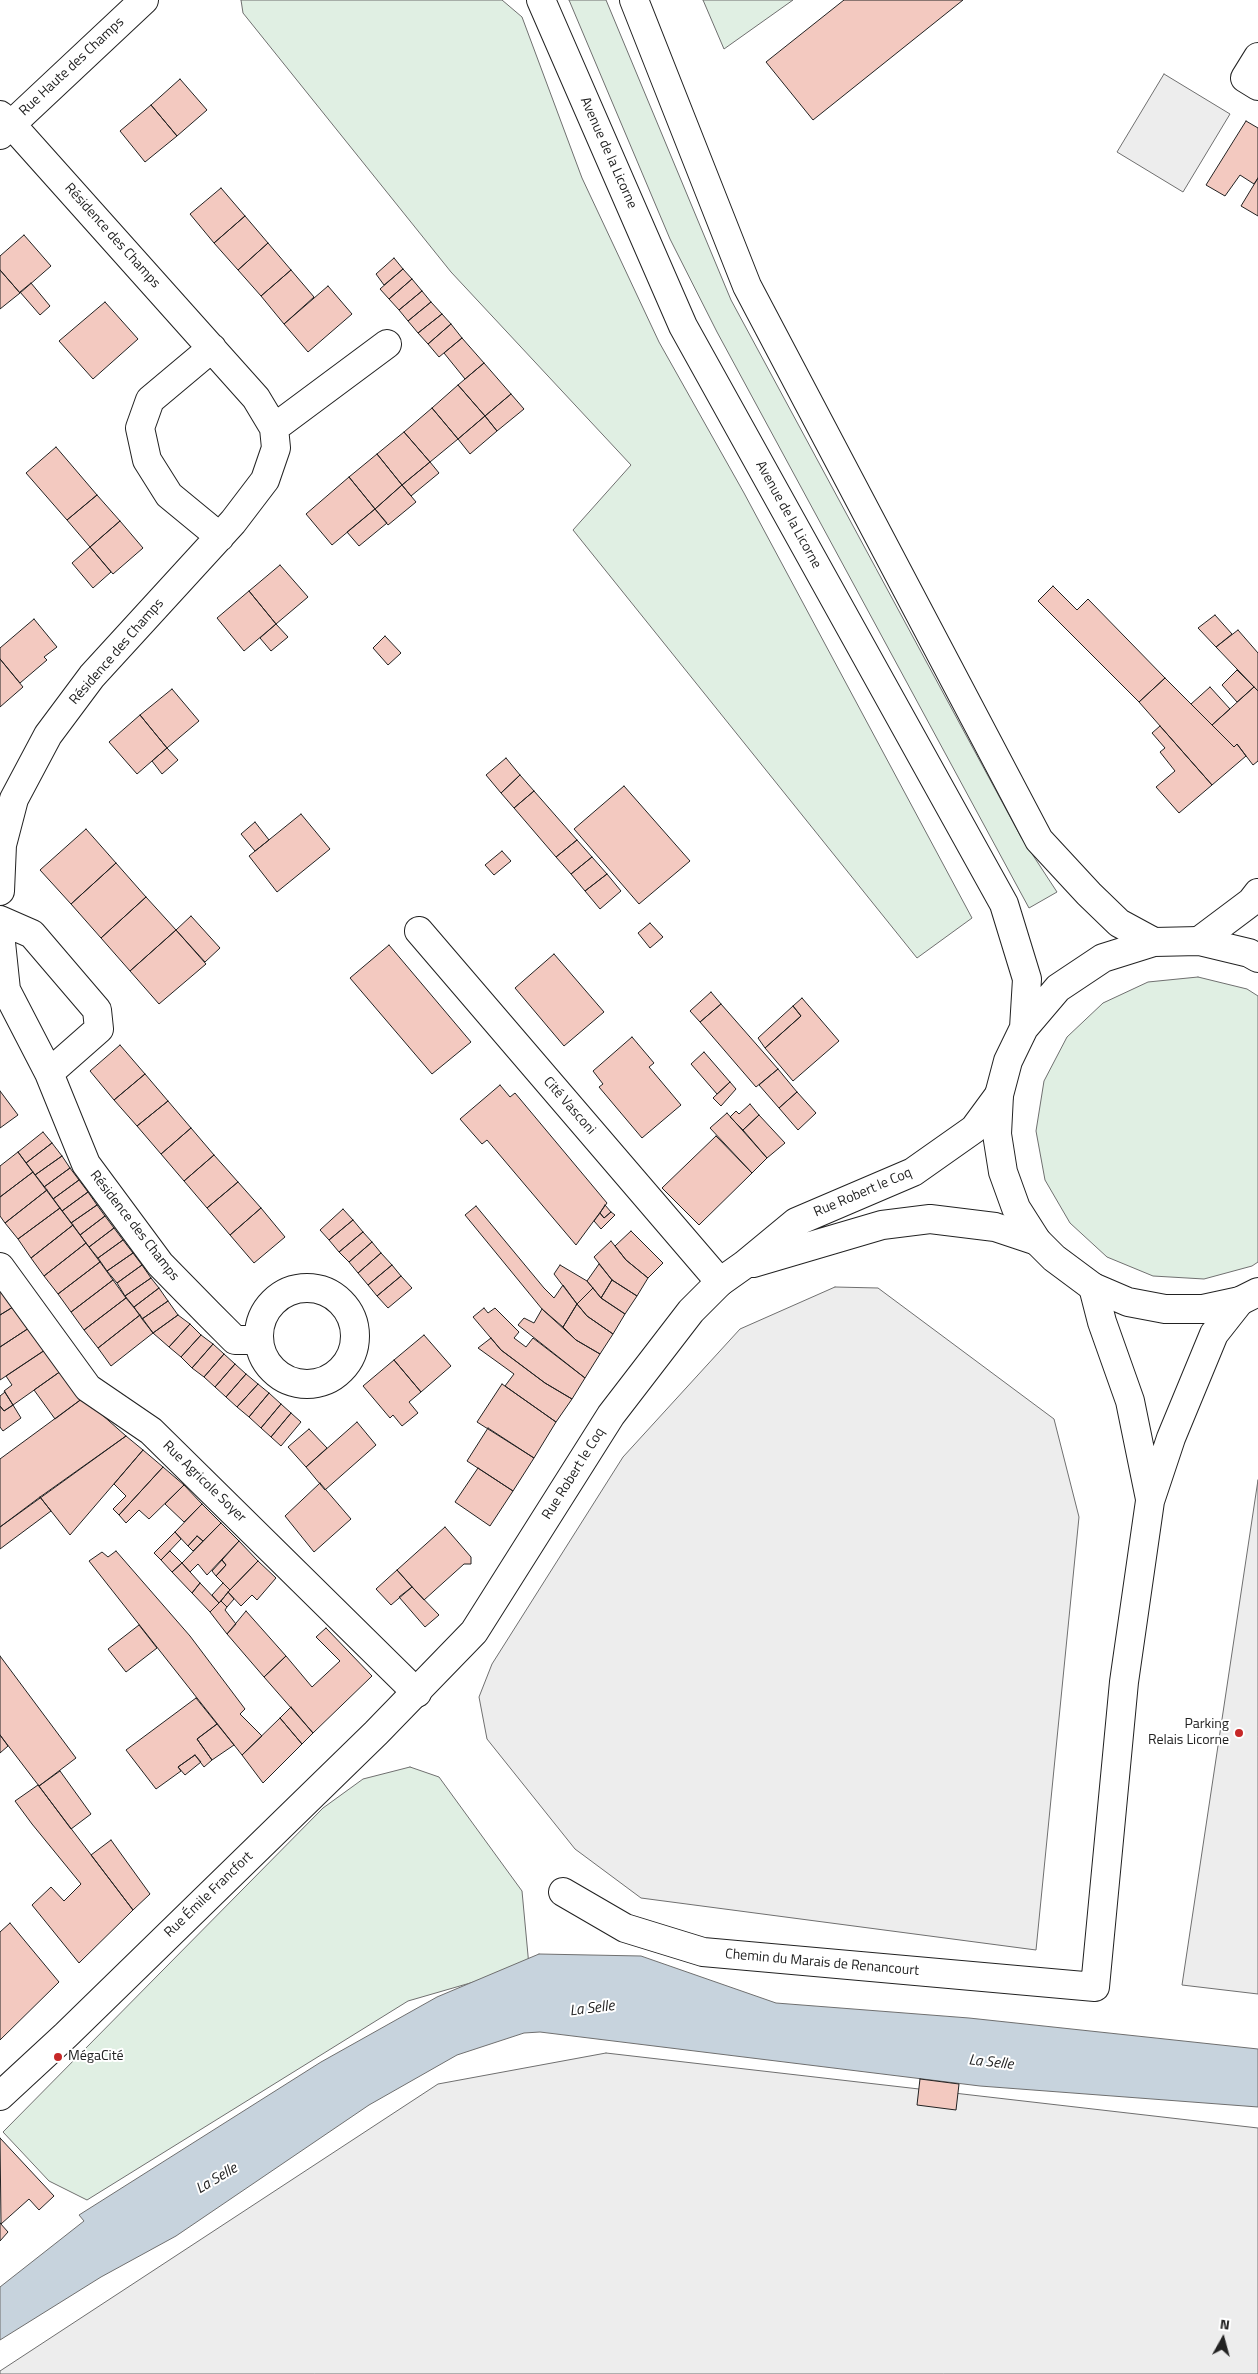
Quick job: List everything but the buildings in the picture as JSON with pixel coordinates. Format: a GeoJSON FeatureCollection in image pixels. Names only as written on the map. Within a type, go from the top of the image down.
{"type":"FeatureCollection","features":[{"type":"Feature","properties":{"kind":"street","name":"Rue Haute des Champs"},"geometry":{"type":"LineString","coordinates":[[4,125],[144,0]]}},
{"type":"Feature","properties":{"kind":"street","name":"Avenue de la Licorne"},"geometry":{"type":"LineString","coordinates":[[541,0],[683,326],[1004,904],[1027,979],[1024,1028]]}},
{"type":"Feature","properties":{"kind":"street"},"geometry":{"type":"LineString","coordinates":[[634,0],[746,286],[1039,840],[1119,923],[1154,942]]}},
{"type":"Feature","properties":{"kind":"street"},"geometry":{"type":"LineString","coordinates":[[1258,58],[1245,78],[1258,86]]}},
{"type":"Feature","properties":{"kind":"street","name":"Résidence des Champs"},"geometry":{"type":"LineString","coordinates":[[0,891],[2,845],[14,799],[48,735],[92,676],[220,537],[265,480],[276,448],[274,428],[256,398],[212,348],[4,125]]}},
{"type":"Feature","properties":{"kind":"street"},"geometry":{"type":"LineString","coordinates":[[274,428],[387,344]]}},
{"type":"Feature","properties":{"kind":"street"},"geometry":{"type":"LineString","coordinates":[[212,348],[150,400],[140,428],[146,460],[168,495],[220,537]]}},
{"type":"Feature","properties":{"kind":"street"},"geometry":{"type":"LineString","coordinates":[[1200,941],[1252,902],[1258,893]]}},
{"type":"Feature","properties":{"kind":"street"},"geometry":{"type":"LineString","coordinates":[[0,920],[32,934],[97,1010],[99,1029],[49,1073]]}},
{"type":"Feature","properties":{"kind":"street","name":"Cité Vasconi"},"geometry":{"type":"LineString","coordinates":[[419,931],[720,1282]]}},
{"type":"Feature","properties":{"kind":"street","name":"Résidence des Champs"},"geometry":{"type":"LineString","coordinates":[[0,933],[3,991],[49,1073],[86,1164],[160,1264],[235,1340],[259,1340]]}},
{"type":"Feature","properties":{"kind":"street"},"geometry":{"type":"LineString","coordinates":[[1249,1296],[1203,1308],[1165,1309],[1128,1302],[1093,1287],[1054,1258],[1038,1241],[1016,1208],[1003,1172],[997,1134],[999,1095],[1008,1061],[1024,1028],[1058,988],[1103,958],[1154,942],[1200,941],[1249,953],[1258,958]]}},
{"type":"Feature","properties":{"kind":"street","name":"Rue Robert le Coq"},"geometry":{"type":"LineString","coordinates":[[417,1693],[474,1632],[611,1415],[691,1311],[720,1282],[744,1265],[796,1222],[913,1172],[974,1129],[999,1095]]}},
{"type":"Feature","properties":{"kind":"street","name":"Rue Robert le Coq"},"geometry":{"type":"LineString","coordinates":[[744,1265],[882,1225],[930,1219],[995,1227],[1038,1241]]}},
{"type":"Feature","properties":{"kind":"street","name":"Rue Agricole Soyer"},"geometry":{"type":"LineString","coordinates":[[0,1267],[88,1388],[151,1431],[417,1693]]}},
{"type":"Feature","properties":{"kind":"street"},"geometry":{"type":"LineString","coordinates":[[1093,1287],[1130,1401],[1150,1501]]}},
{"type":"Feature","properties":{"kind":"street"},"geometry":{"type":"LineString","coordinates":[[1150,1501],[1171,1438],[1214,1334],[1249,1296]]}},
{"type":"Feature","properties":{"kind":"street","name":"Chemin du Marais de Renancourt"},"geometry":{"type":"LineString","coordinates":[[563,1892],[625,1928],[703,1952],[1094,1986],[1124,1682],[1150,1501]]}},
{"type":"Feature","properties":{"kind":"street","name":"Rue Émile Francfort"},"geometry":{"type":"LineString","coordinates":[[0,2096],[66,2035],[417,1693]]}},
{"type":"Feature","properties":{"kind":"green space"},"geometry":{"type":"Polygon","coordinates":[[[241,0],[502,0],[522,17],[582,178],[659,342],[744,493],[972,918],[917,958],[573,530],[631,465],[451,272],[243,13],[241,0]]]}},
{"type":"Feature","properties":{"kind":"green space"},"geometry":{"type":"Polygon","coordinates":[[[569,0],[606,0],[731,300],[1021,837],[1057,892],[1029,908],[717,332],[670,239],[569,0]]]}},
{"type":"Feature","properties":{"kind":"green space"},"geometry":{"type":"Polygon","coordinates":[[[703,0],[793,0],[724,49],[703,0]]]}},
{"type":"Feature","properties":{"kind":"green space"},"geometry":{"type":"Polygon","coordinates":[[[1198,977],[1247,989],[1258,996],[1258,1262],[1252,1266],[1204,1279],[1153,1276],[1107,1257],[1070,1223],[1045,1180],[1036,1131],[1044,1081],[1067,1037],[1103,1003],[1148,982],[1198,977]]]}},
{"type":"Feature","properties":{"kind":"green space"},"geometry":{"type":"Polygon","coordinates":[[[410,1767],[439,1777],[522,1891],[529,1966],[408,2001],[87,2200],[49,2181],[3,2132],[323,1808],[363,1779],[410,1767]]]}},
{"type":"Feature","properties":{"kind":"shaded area"},"geometry":{"type":"Polygon","coordinates":[[[1164,74],[1230,114],[1183,192],[1117,152],[1164,74]]]}},
{"type":"Feature","properties":{"kind":"shaded area"},"geometry":{"type":"Polygon","coordinates":[[[835,1287],[878,1288],[1054,1419],[1079,1517],[1036,1950],[641,1898],[575,1849],[487,1739],[479,1697],[492,1664],[623,1457],[740,1329],[835,1287]]]}},
{"type":"Feature","properties":{"kind":"shaded area","name":"Parking Relais Licorne"},"geometry":{"type":"Polygon","coordinates":[[[1258,1480],[1258,1994],[1182,1985],[1258,1480]]]}},
{"type":"Feature","properties":{"kind":"shaded area"},"geometry":{"type":"Polygon","coordinates":[[[606,2053],[1258,2128],[1258,2374],[0,2374],[0,2371],[438,2084],[606,2053]]]}},
{"type":"Feature","properties":{"kind":"water","name":"La Selle"},"geometry":{"type":"Polygon","coordinates":[[[539,1954],[641,1956],[776,2003],[969,2018],[1258,2049],[1258,2107],[980,2086],[540,2032],[524,2033],[457,2055],[369,2105],[176,2236],[101,2277],[0,2340],[0,2287],[84,2221],[79,2215],[321,2062],[437,1997],[539,1954]]]}},
{"type":"Feature","properties":{"kind":"place","name":"Parking Relais Licorne"},"geometry":{"type":"Point","coordinates":[1239,1733]}},
{"type":"Feature","properties":{"kind":"place","name":"MégaCité"},"geometry":{"type":"Point","coordinates":[58,2057]}}]}
